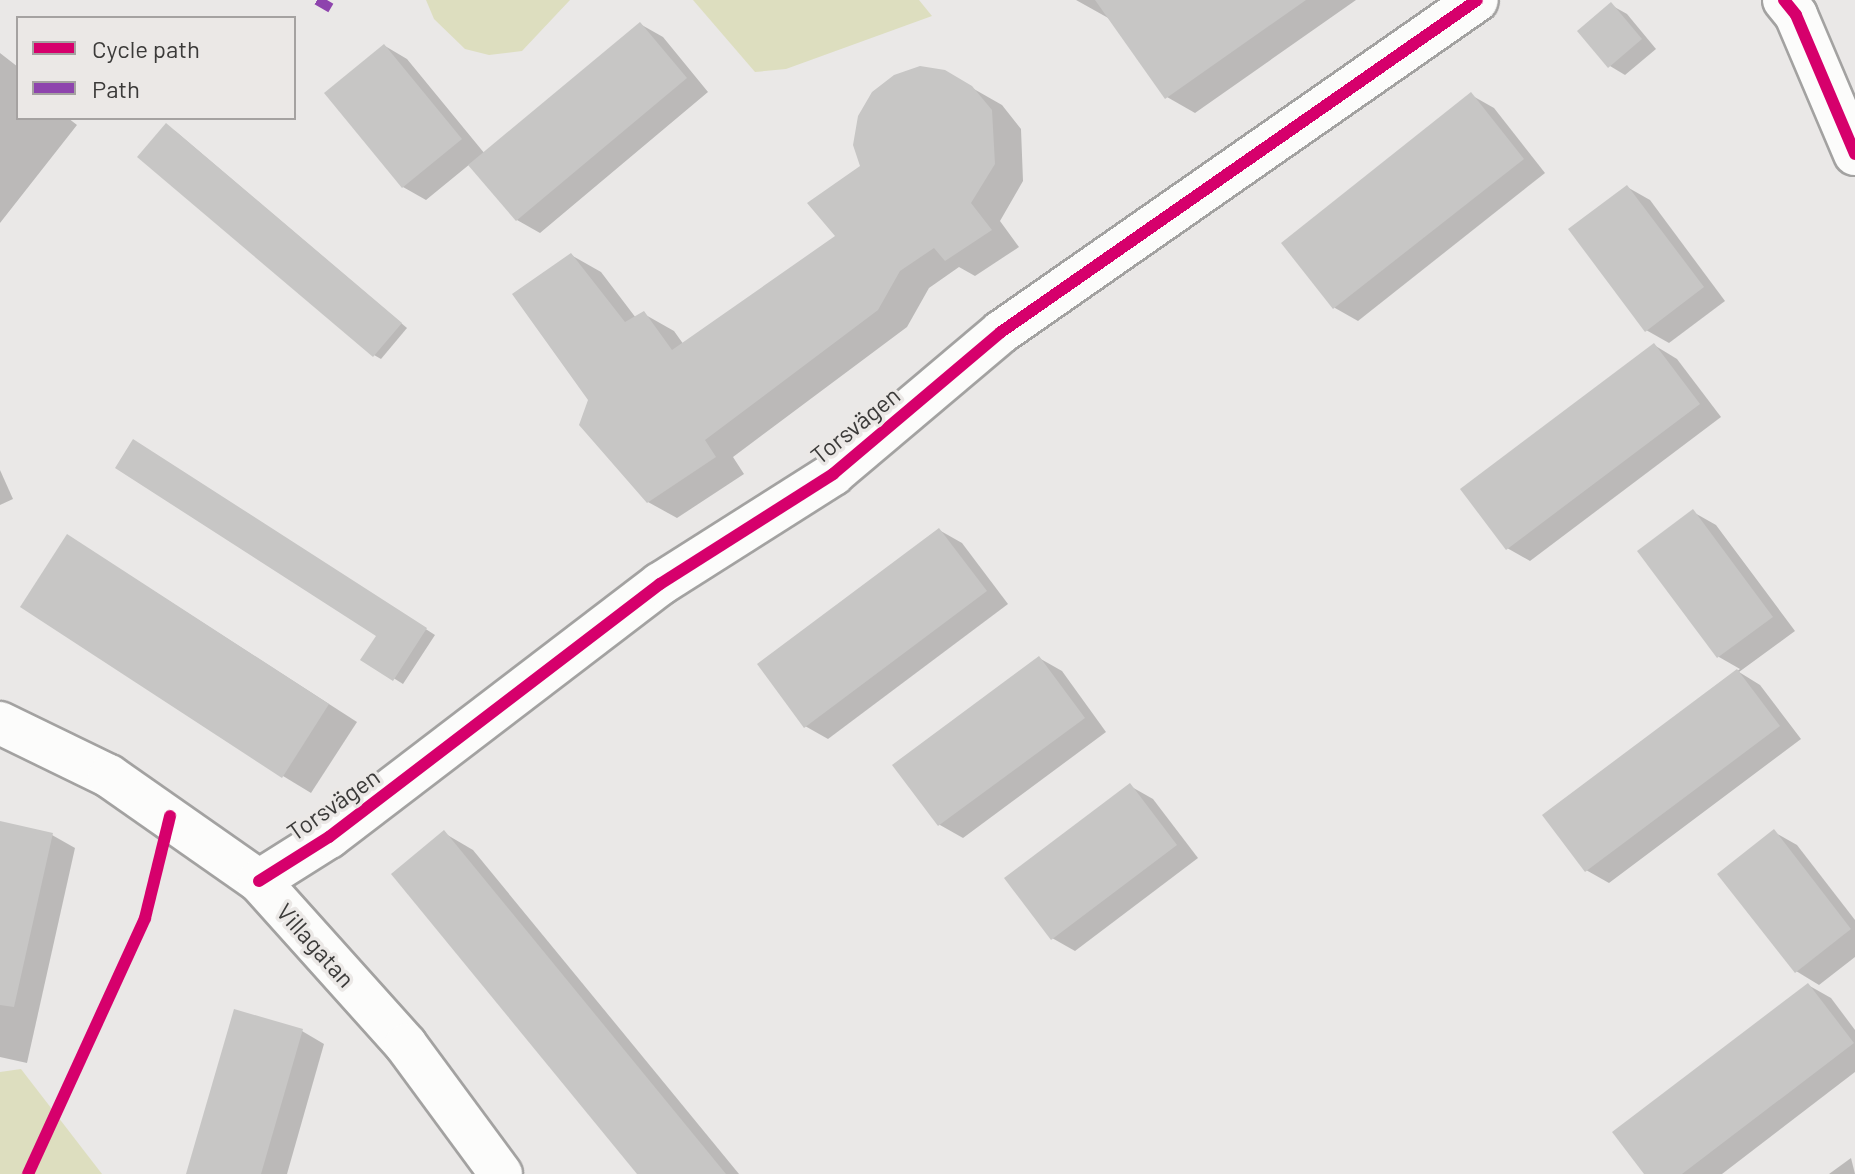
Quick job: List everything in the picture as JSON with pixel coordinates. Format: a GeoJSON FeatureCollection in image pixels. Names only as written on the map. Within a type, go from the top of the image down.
{"type":"FeatureCollection","features":[{"type":"Feature","properties":{"kind":"street","name":"Torsvägen"},"geometry":{"type":"LineString","coordinates":[[259,881],[329,837],[660,584],[833,474],[1001,332],[1477,0]]}},
{"type":"Feature","properties":{"kind":"street"},"geometry":{"type":"LineString","coordinates":[[1784,0],[1796,15],[1855,154]]}},
{"type":"Feature","properties":{"kind":"street","name":"Villagatan"},"geometry":{"type":"LineString","coordinates":[[0,723],[109,776],[259,881],[406,1045],[501,1174]]}},
{"type":"Feature","properties":{"kind":"green space"},"geometry":{"type":"Polygon","coordinates":[[[426,0],[570,0],[522,51],[489,55],[465,49],[434,19],[426,0]]]}},
{"type":"Feature","properties":{"kind":"green space"},"geometry":{"type":"Polygon","coordinates":[[[693,0],[919,0],[932,16],[786,69],[755,72],[693,0]]]}},
{"type":"Feature","properties":{"kind":"green space"},"geometry":{"type":"Polygon","coordinates":[[[21,1069],[102,1174],[0,1174],[0,1072],[21,1069]]]}},
{"type":"Feature","properties":{"kind":"building"},"geometry":{"type":"Polygon","coordinates":[[[1095,0],[1306,0],[1165,99],[1095,0]]]}},
{"type":"Feature","properties":{"kind":"building"},"geometry":{"type":"Polygon","coordinates":[[[1611,2],[1642,39],[1608,68],[1577,31],[1611,2]]]}},
{"type":"Feature","properties":{"kind":"building"},"geometry":{"type":"Polygon","coordinates":[[[640,22],[687,78],[516,221],[468,165],[640,22]]]}},
{"type":"Feature","properties":{"kind":"building"},"geometry":{"type":"Polygon","coordinates":[[[384,44],[462,139],[402,188],[324,93],[384,44]]]}},
{"type":"Feature","properties":{"kind":"building"},"geometry":{"type":"Polygon","coordinates":[[[920,66],[945,70],[972,86],[992,110],[995,164],[971,203],[992,230],[945,261],[934,248],[900,271],[878,310],[705,440],[716,457],[647,503],[579,425],[588,400],[512,294],[571,253],[625,322],[644,311],[672,350],[835,236],[807,203],[860,166],[853,145],[858,116],[872,92],[894,75],[920,66]]]}},
{"type":"Feature","properties":{"kind":"building"},"geometry":{"type":"Polygon","coordinates":[[[1471,92],[1524,159],[1333,309],[1281,243],[1471,92]]]}},
{"type":"Feature","properties":{"kind":"building"},"geometry":{"type":"Polygon","coordinates":[[[166,123],[402,323],[373,357],[137,157],[166,123]]]}},
{"type":"Feature","properties":{"kind":"building"},"geometry":{"type":"Polygon","coordinates":[[[1627,185],[1704,287],[1645,332],[1568,229],[1627,185]]]}},
{"type":"Feature","properties":{"kind":"building"},"geometry":{"type":"Polygon","coordinates":[[[1654,343],[1700,404],[1506,550],[1460,489],[1654,343]]]}},
{"type":"Feature","properties":{"kind":"building"},"geometry":{"type":"Polygon","coordinates":[[[133,439],[427,628],[393,681],[360,660],[376,636],[115,468],[133,439]]]}},
{"type":"Feature","properties":{"kind":"building"},"geometry":{"type":"Polygon","coordinates":[[[1693,509],[1773,617],[1717,658],[1637,551],[1693,509]]]}},
{"type":"Feature","properties":{"kind":"building"},"geometry":{"type":"Polygon","coordinates":[[[939,528],[987,591],[804,728],[757,664],[939,528]]]}},
{"type":"Feature","properties":{"kind":"building"},"geometry":{"type":"Polygon","coordinates":[[[67,534],[329,704],[282,778],[20,607],[67,534]]]}},
{"type":"Feature","properties":{"kind":"building"},"geometry":{"type":"Polygon","coordinates":[[[1039,656],[1085,718],[938,826],[892,765],[1039,656]]]}},
{"type":"Feature","properties":{"kind":"building"},"geometry":{"type":"Polygon","coordinates":[[[1737,669],[1780,726],[1585,872],[1542,815],[1737,669]]]}},
{"type":"Feature","properties":{"kind":"building"},"geometry":{"type":"Polygon","coordinates":[[[1130,783],[1177,845],[1051,940],[1004,878],[1130,783]]]}},
{"type":"Feature","properties":{"kind":"building"},"geometry":{"type":"Polygon","coordinates":[[[0,821],[53,833],[14,1007],[0,1005],[0,821]]]}},
{"type":"Feature","properties":{"kind":"building"},"geometry":{"type":"Polygon","coordinates":[[[1774,829],[1851,929],[1795,973],[1717,874],[1774,829]]]}},
{"type":"Feature","properties":{"kind":"building"},"geometry":{"type":"Polygon","coordinates":[[[444,830],[726,1174],[637,1174],[391,874],[444,830]]]}},
{"type":"Feature","properties":{"kind":"building"},"geometry":{"type":"Polygon","coordinates":[[[1808,983],[1854,1043],[1682,1174],[1644,1174],[1612,1132],[1808,983]]]}},
{"type":"Feature","properties":{"kind":"building"},"geometry":{"type":"Polygon","coordinates":[[[234,1009],[303,1029],[261,1174],[186,1174],[234,1009]]]}},
{"type":"Feature","properties":{"kind":"marked path"},"geometry":{"type":"LineString","coordinates":[[317,0],[331,8]]}},
{"type":"Feature","properties":{"kind":"cycle path"},"geometry":{"type":"LineString","coordinates":[[259,881],[329,837],[660,584],[833,474],[1001,332],[1477,0]]}},
{"type":"Feature","properties":{"kind":"cycle path"},"geometry":{"type":"LineString","coordinates":[[1784,0],[1796,15],[1855,154]]}},
{"type":"Feature","properties":{"kind":"cycle path"},"geometry":{"type":"LineString","coordinates":[[28,1174],[145,918],[170,816]]}}]}
